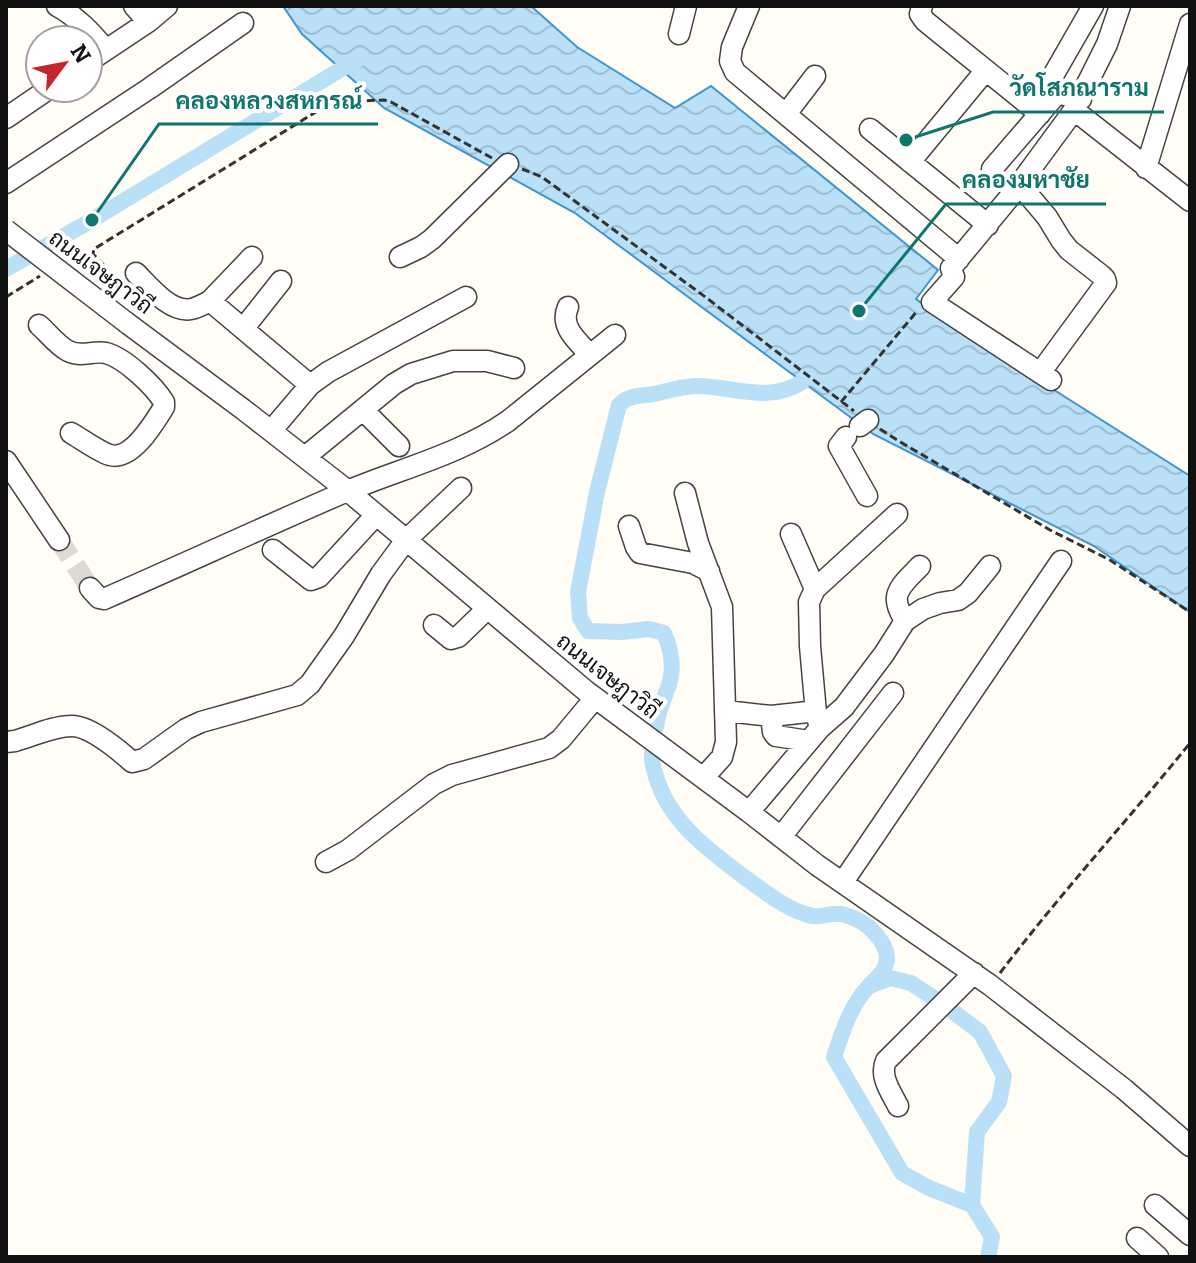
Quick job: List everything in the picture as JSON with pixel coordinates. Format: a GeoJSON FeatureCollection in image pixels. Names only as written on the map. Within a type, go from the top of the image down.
{"type":"FeatureCollection","features":[{"type":"Feature","properties":{"kind":"street"},"geometry":{"type":"LineString","coordinates":[[57,6],[91,31],[106,50],[141,14],[167,6]]}},
{"type":"Feature","properties":{"kind":"street"},"geometry":{"type":"LineString","coordinates":[[679,34],[686,6]]}},
{"type":"Feature","properties":{"kind":"street"},"geometry":{"type":"LineString","coordinates":[[749,6],[732,47],[730,61],[735,72],[959,259]]}},
{"type":"Feature","properties":{"kind":"street"},"geometry":{"type":"LineString","coordinates":[[922,6],[920,14],[925,21],[1037,112]]}},
{"type":"Feature","properties":{"kind":"street"},"geometry":{"type":"LineString","coordinates":[[1037,112],[1093,6]]}},
{"type":"Feature","properties":{"kind":"street"},"geometry":{"type":"LineString","coordinates":[[1019,184],[1069,250],[1101,275],[1106,283],[1045,377],[932,302],[954,277],[951,268],[988,225],[1077,105],[1107,44],[1120,6]]}},
{"type":"Feature","properties":{"kind":"street"},"geometry":{"type":"LineString","coordinates":[[6,183],[243,23]]}},
{"type":"Feature","properties":{"kind":"street"},"geometry":{"type":"LineString","coordinates":[[1146,168],[1190,24]]}},
{"type":"Feature","properties":{"kind":"street"},"geometry":{"type":"LineString","coordinates":[[910,162],[986,70]]}},
{"type":"Feature","properties":{"kind":"street"},"geometry":{"type":"LineString","coordinates":[[786,114],[815,76]]}},
{"type":"Feature","properties":{"kind":"street"},"geometry":{"type":"LineString","coordinates":[[992,169],[1037,112],[1061,94],[1146,168],[1190,201]]}},
{"type":"Feature","properties":{"kind":"street"},"geometry":{"type":"LineString","coordinates":[[6,118],[27,104]]}},
{"type":"Feature","properties":{"kind":"street"},"geometry":{"type":"LineString","coordinates":[[870,129],[988,225]]}},
{"type":"Feature","properties":{"kind":"street"},"geometry":{"type":"LineString","coordinates":[[400,257],[432,239],[508,164]]}},
{"type":"Feature","properties":{"kind":"street","name":"ถนนเจษฎาวิถี"},"geometry":{"type":"LineString","coordinates":[[6,230],[348,491],[595,698],[817,865],[982,979],[1124,1089],[1190,1146]]}},
{"type":"Feature","properties":{"kind":"street"},"geometry":{"type":"LineString","coordinates":[[136,273],[168,303],[180,309],[190,309],[210,301],[252,257]]}},
{"type":"Feature","properties":{"kind":"street"},"geometry":{"type":"LineString","coordinates":[[243,329],[281,281]]}},
{"type":"Feature","properties":{"kind":"street"},"geometry":{"type":"LineString","coordinates":[[271,431],[310,385],[344,362],[466,297]]}},
{"type":"Feature","properties":{"kind":"street"},"geometry":{"type":"LineString","coordinates":[[210,301],[310,385]]}},
{"type":"Feature","properties":{"kind":"street"},"geometry":{"type":"LineString","coordinates":[[568,307],[564,319],[567,328],[590,355]]}},
{"type":"Feature","properties":{"kind":"street"},"geometry":{"type":"LineString","coordinates":[[39,325],[69,352],[87,355],[106,353],[142,376],[161,397],[164,407],[133,449],[123,455],[110,456],[71,433]]}},
{"type":"Feature","properties":{"kind":"street"},"geometry":{"type":"LineString","coordinates":[[90,588],[104,599],[495,430],[615,335]]}},
{"type":"Feature","properties":{"kind":"street"},"geometry":{"type":"LineString","coordinates":[[142,376],[164,351]]}},
{"type":"Feature","properties":{"kind":"street"},"geometry":{"type":"LineString","coordinates":[[305,457],[394,384],[411,374],[453,361],[487,361],[514,368]]}},
{"type":"Feature","properties":{"kind":"street"},"geometry":{"type":"LineString","coordinates":[[363,410],[399,446]]}},
{"type":"Feature","properties":{"kind":"street"},"geometry":{"type":"LineString","coordinates":[[858,428],[839,446],[867,496]]}},
{"type":"Feature","properties":{"kind":"street"},"geometry":{"type":"LineString","coordinates":[[6,461],[59,540]]}},
{"type":"Feature","properties":{"kind":"street"},"geometry":{"type":"LineString","coordinates":[[6,742],[71,726],[85,728],[132,762],[144,759],[201,722],[297,695],[310,684],[344,636],[381,574],[406,540],[461,488]]}},
{"type":"Feature","properties":{"kind":"street"},"geometry":{"type":"LineString","coordinates":[[685,493],[698,543],[722,607],[726,742],[722,757],[703,778]]}},
{"type":"Feature","properties":{"kind":"street"},"geometry":{"type":"LineString","coordinates":[[749,812],[812,727],[816,713],[809,602],[815,589],[897,514]]}},
{"type":"Feature","properties":{"kind":"street"},"geometry":{"type":"LineString","coordinates":[[273,550],[311,580],[319,577],[376,515]]}},
{"type":"Feature","properties":{"kind":"street"},"geometry":{"type":"LineString","coordinates":[[629,526],[640,553],[693,563],[709,571]]}},
{"type":"Feature","properties":{"kind":"street"},"geometry":{"type":"LineString","coordinates":[[791,534],[815,589]]}},
{"type":"Feature","properties":{"kind":"street"},"geometry":{"type":"LineString","coordinates":[[843,882],[1061,561]]}},
{"type":"Feature","properties":{"kind":"street"},"geometry":{"type":"LineString","coordinates":[[905,621],[896,597],[920,566]]}},
{"type":"Feature","properties":{"kind":"street"},"geometry":{"type":"LineString","coordinates":[[771,716],[776,736],[812,727],[844,707],[905,621],[923,609],[958,600],[968,593],[990,566]]}},
{"type":"Feature","properties":{"kind":"street"},"geometry":{"type":"LineString","coordinates":[[434,625],[451,639],[458,637],[487,609]]}},
{"type":"Feature","properties":{"kind":"street"},"geometry":{"type":"LineString","coordinates":[[781,837],[893,693]]}},
{"type":"Feature","properties":{"kind":"street"},"geometry":{"type":"LineString","coordinates":[[326,862],[348,850],[434,784],[452,775],[549,748],[561,739],[595,698]]}},
{"type":"Feature","properties":{"kind":"street"},"geometry":{"type":"LineString","coordinates":[[726,711],[771,716],[812,727]]}},
{"type":"Feature","properties":{"kind":"street"},"geometry":{"type":"LineString","coordinates":[[898,1106],[884,1078],[882,1069],[886,1061],[982,979]]}},
{"type":"Feature","properties":{"kind":"street"},"geometry":{"type":"LineString","coordinates":[[1155,1205],[1190,1235]]}},
{"type":"Feature","properties":{"kind":"street"},"geometry":{"type":"LineString","coordinates":[[1137,1238],[1158,1257]]}},
{"type":"Feature","properties":{"kind":"path"},"geometry":{"type":"LineString","coordinates":[[841,402],[924,301]]}},
{"type":"Feature","properties":{"kind":"path"},"geometry":{"type":"LineString","coordinates":[[858,428],[897,440],[1050,530],[1110,560],[1190,612]]}},
{"type":"Feature","properties":{"kind":"path"},"geometry":{"type":"LineString","coordinates":[[982,979],[998,976],[1043,917],[1190,743]]}},
{"type":"Feature","properties":{"kind":"water"},"geometry":{"type":"Polygon","coordinates":[[[283,6],[531,6],[577,47],[675,108],[711,86],[938,270],[916,299],[945,321],[1190,476],[1190,612],[1094,546],[873,434],[575,213],[384,108],[302,34],[283,6]]]}},
{"type":"Feature","properties":{"kind":"waterway"},"geometry":{"type":"LineString","coordinates":[[6,269],[358,59]]}},
{"type":"Feature","properties":{"kind":"waterway"},"geometry":{"type":"LineString","coordinates":[[656,727],[672,668],[664,633],[649,629],[588,631],[580,618],[578,592],[597,492],[619,405],[631,398],[686,387],[763,393],[776,392],[802,382]]}},
{"type":"Feature","properties":{"kind":"waterway"},"geometry":{"type":"LineString","coordinates":[[652,753],[656,777],[670,808],[691,833],[716,855],[788,907],[810,916],[847,915],[867,926],[881,940],[887,957],[885,966],[856,1003],[834,1057],[902,1173],[929,1188],[972,1205]]}},
{"type":"Feature","properties":{"kind":"waterway"},"geometry":{"type":"LineString","coordinates":[[872,985],[890,978],[911,983],[943,1004],[980,1032],[1004,1076],[999,1102],[977,1132],[972,1205],[992,1237],[988,1257]]}},
{"type":"Feature","properties":{"kind":"tunnel"},"geometry":{"type":"LineString","coordinates":[[59,540],[90,588]]}},
{"type":"Feature","properties":{"kind":"place","name":"วัดโสภณาราม"},"geometry":{"type":"Point","coordinates":[906,140]}},
{"type":"Feature","properties":{"kind":"place","name":"คลองหลวงสหกรณ์"},"geometry":{"type":"Point","coordinates":[92,220]}},
{"type":"Feature","properties":{"kind":"place","name":"คลองมหาชัย"},"geometry":{"type":"Point","coordinates":[859,311]}}]}
